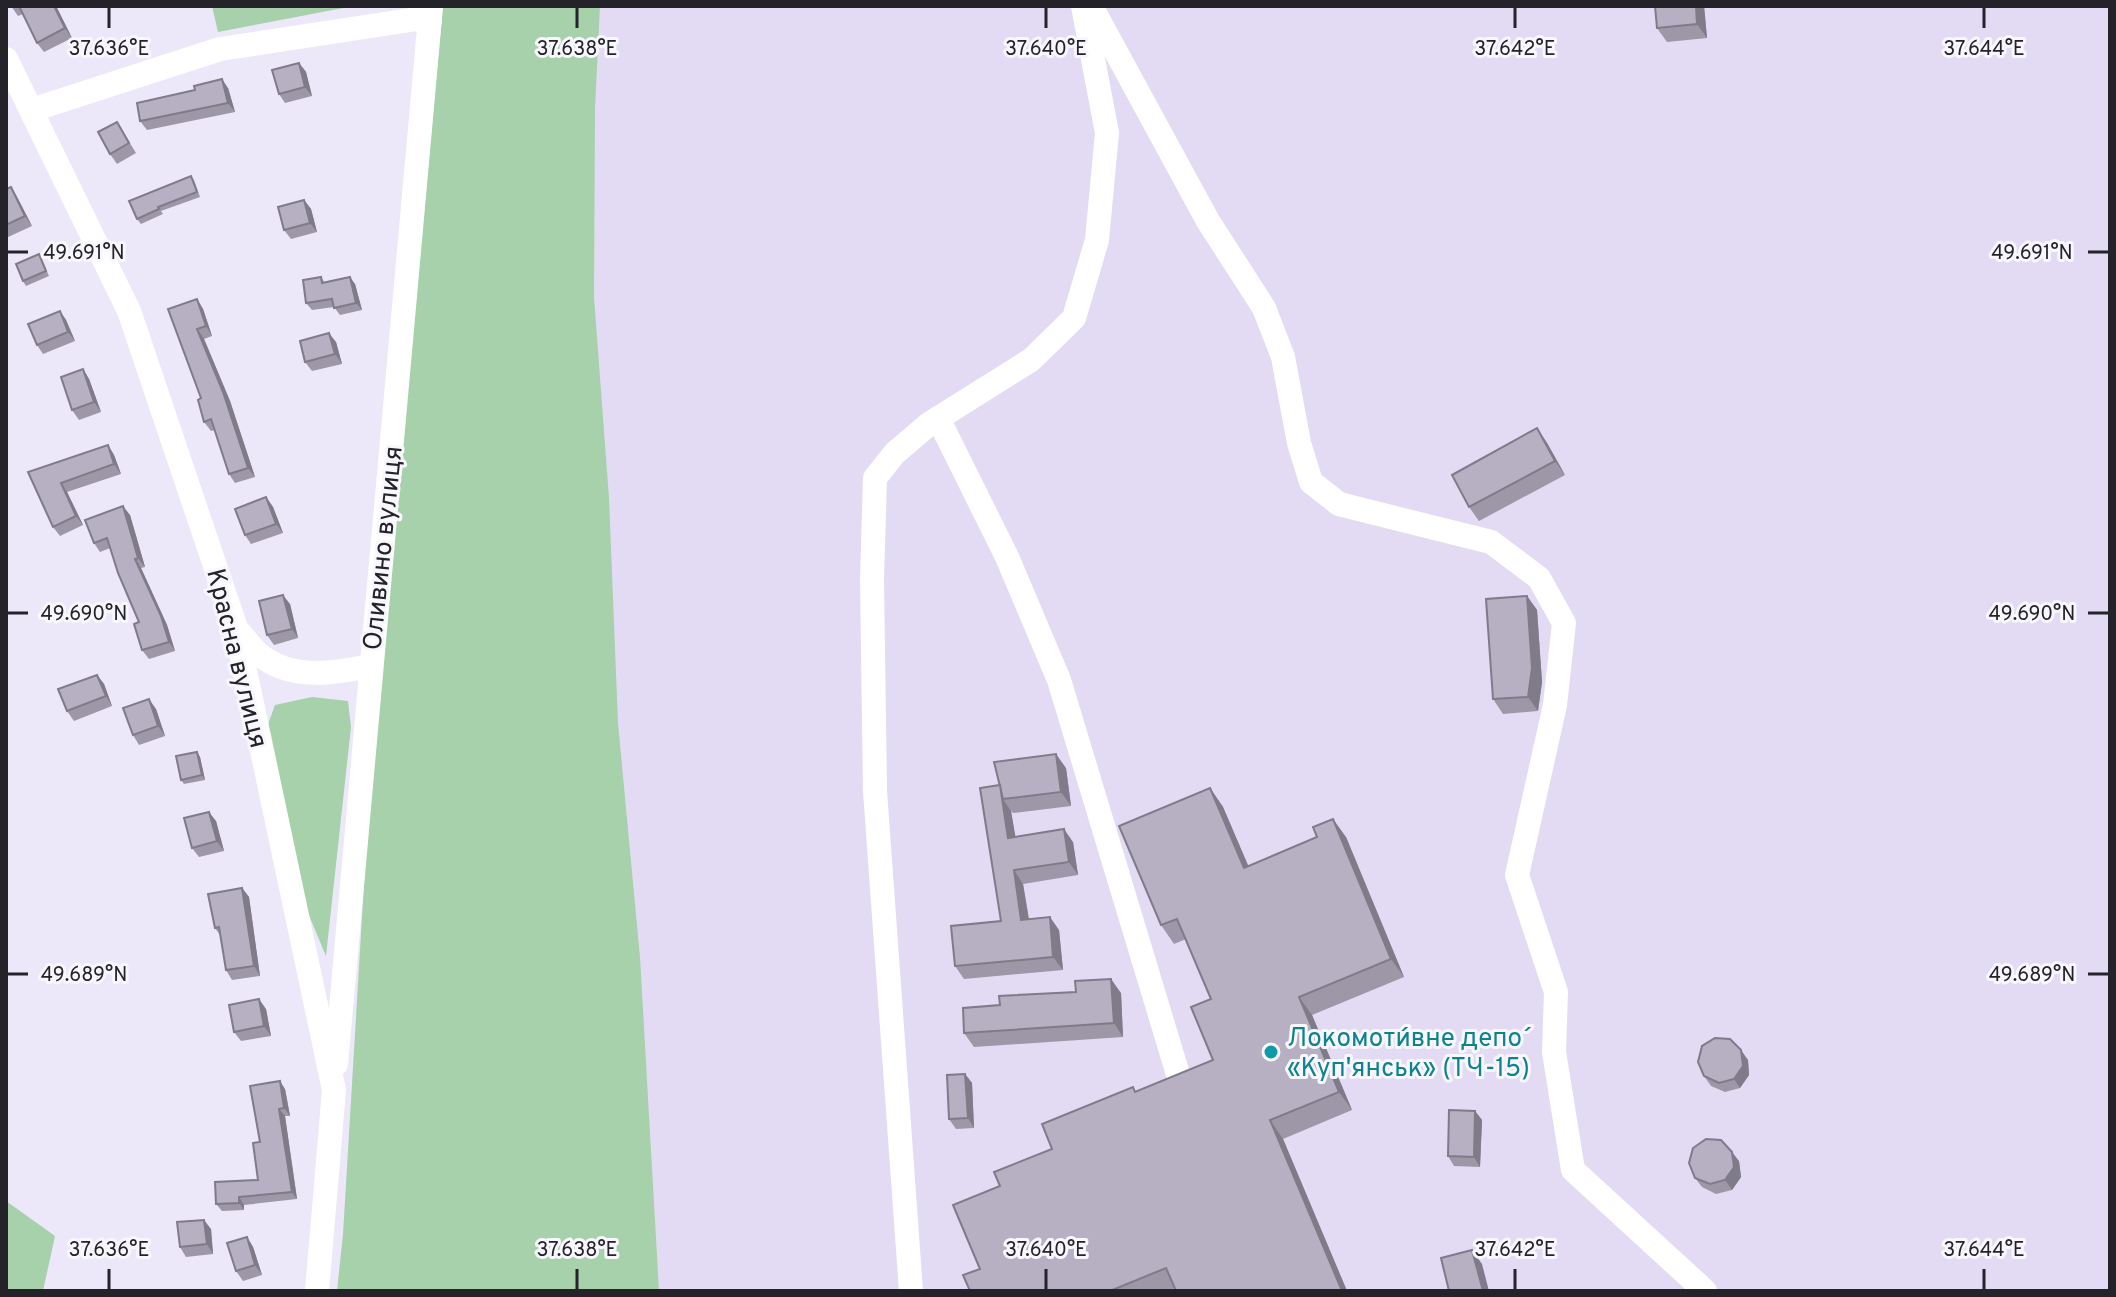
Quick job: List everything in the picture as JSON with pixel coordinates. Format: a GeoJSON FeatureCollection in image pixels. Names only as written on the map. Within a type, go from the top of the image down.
{"type":"FeatureCollection","features":[{"type":"Feature","properties":{"kind":"street"},"geometry":{"type":"LineString","coordinates":[[911,1291],[875,791],[872,550],[875,478],[895,453],[938,418],[1031,360],[1074,318],[1097,240],[1107,133],[1083,6]]}},
{"type":"Feature","properties":{"kind":"street"},"geometry":{"type":"LineString","coordinates":[[1091,6],[1208,221],[1264,308],[1283,357],[1299,443],[1311,482],[1339,504],[1491,542],[1539,578],[1564,623],[1555,705],[1517,875],[1556,992],[1554,1052],[1573,1170],[1705,1291]]}},
{"type":"Feature","properties":{"kind":"street"},"geometry":{"type":"LineString","coordinates":[[32,110],[220,49],[417,19],[430,13]]}},
{"type":"Feature","properties":{"kind":"street","name":"Оливино вулиця"},"geometry":{"type":"LineString","coordinates":[[334,1090],[430,13]]}},
{"type":"Feature","properties":{"kind":"street","name":"Красна вулиця"},"geometry":{"type":"LineString","coordinates":[[6,59],[129,311],[236,628],[334,1090],[317,1291]]}},
{"type":"Feature","properties":{"kind":"street"},"geometry":{"type":"LineString","coordinates":[[938,418],[1007,557],[1059,680],[1180,1081]]}},
{"type":"Feature","properties":{"kind":"street"},"geometry":{"type":"LineString","coordinates":[[236,628],[263,658],[288,669],[328,675],[370,666]]}},
{"type":"Feature","properties":{"kind":"shaded area"},"geometry":{"type":"Polygon","coordinates":[[[591,6],[2110,6],[2110,1291],[645,1291],[585,317],[591,6]]]}},
{"type":"Feature","properties":{"kind":"green space"},"geometry":{"type":"Polygon","coordinates":[[[212,6],[354,6],[218,32],[212,6]]]}},
{"type":"Feature","properties":{"kind":"green space"},"geometry":{"type":"Polygon","coordinates":[[[443,6],[600,6],[595,108],[594,297],[609,498],[618,723],[640,957],[659,1291],[337,1291],[367,833],[443,6]]]}},
{"type":"Feature","properties":{"kind":"green space"},"geometry":{"type":"Polygon","coordinates":[[[312,697],[348,701],[351,727],[326,956],[295,882],[267,727],[275,705],[312,697]]]}},
{"type":"Feature","properties":{"kind":"green space"},"geometry":{"type":"Polygon","coordinates":[[[6,1201],[55,1236],[43,1291],[6,1291],[6,1201]]]}},
{"type":"Feature","properties":{"kind":"building"},"geometry":{"type":"Polygon","coordinates":[[[19,6],[54,6],[65,28],[37,43],[19,6]]]}},
{"type":"Feature","properties":{"kind":"building"},"geometry":{"type":"Polygon","coordinates":[[[1655,6],[1696,6],[1697,24],[1657,28],[1655,6]]]}},
{"type":"Feature","properties":{"kind":"building"},"geometry":{"type":"Polygon","coordinates":[[[299,63],[305,87],[279,94],[272,70],[299,63]]]}},
{"type":"Feature","properties":{"kind":"building"},"geometry":{"type":"Polygon","coordinates":[[[222,79],[228,103],[140,121],[137,103],[195,90],[194,86],[222,79]]]}},
{"type":"Feature","properties":{"kind":"building"},"geometry":{"type":"Polygon","coordinates":[[[117,122],[129,143],[110,154],[98,132],[117,122]]]}},
{"type":"Feature","properties":{"kind":"building"},"geometry":{"type":"Polygon","coordinates":[[[191,176],[197,192],[137,219],[129,201],[191,176]]]}},
{"type":"Feature","properties":{"kind":"building"},"geometry":{"type":"Polygon","coordinates":[[[11,187],[25,216],[6,225],[6,189],[11,187]]]}},
{"type":"Feature","properties":{"kind":"building"},"geometry":{"type":"Polygon","coordinates":[[[304,200],[310,223],[284,230],[278,207],[304,200]]]}},
{"type":"Feature","properties":{"kind":"building"},"geometry":{"type":"Polygon","coordinates":[[[39,254],[46,271],[23,281],[16,264],[39,254]]]}},
{"type":"Feature","properties":{"kind":"building"},"geometry":{"type":"Polygon","coordinates":[[[321,277],[322,283],[350,277],[356,303],[334,308],[332,299],[306,303],[303,280],[321,277]]]}},
{"type":"Feature","properties":{"kind":"building"},"geometry":{"type":"Polygon","coordinates":[[[197,299],[206,326],[197,329],[223,392],[248,468],[229,474],[211,419],[204,422],[198,400],[201,398],[168,309],[197,299]]]}},
{"type":"Feature","properties":{"kind":"building"},"geometry":{"type":"Polygon","coordinates":[[[60,311],[68,332],[37,345],[28,324],[60,311]]]}},
{"type":"Feature","properties":{"kind":"building"},"geometry":{"type":"Polygon","coordinates":[[[329,333],[335,354],[305,362],[300,341],[329,333]]]}},
{"type":"Feature","properties":{"kind":"building"},"geometry":{"type":"Polygon","coordinates":[[[83,369],[94,402],[72,410],[61,377],[83,369]]]}},
{"type":"Feature","properties":{"kind":"building"},"geometry":{"type":"Polygon","coordinates":[[[1537,428],[1555,461],[1469,507],[1452,475],[1537,428]]]}},
{"type":"Feature","properties":{"kind":"building"},"geometry":{"type":"Polygon","coordinates":[[[108,445],[114,464],[61,483],[76,516],[53,527],[28,472],[108,445]]]}},
{"type":"Feature","properties":{"kind":"building"},"geometry":{"type":"Polygon","coordinates":[[[266,497],[276,524],[245,535],[235,509],[266,497]]]}},
{"type":"Feature","properties":{"kind":"building"},"geometry":{"type":"Polygon","coordinates":[[[123,506],[138,558],[135,559],[161,616],[169,642],[142,650],[134,624],[139,622],[107,538],[94,543],[85,520],[123,506]]]}},
{"type":"Feature","properties":{"kind":"building"},"geometry":{"type":"Polygon","coordinates":[[[283,595],[292,629],[267,635],[259,601],[283,595]]]}},
{"type":"Feature","properties":{"kind":"building"},"geometry":{"type":"Polygon","coordinates":[[[1527,596],[1532,668],[1528,697],[1493,699],[1486,599],[1527,596]]]}},
{"type":"Feature","properties":{"kind":"building"},"geometry":{"type":"Polygon","coordinates":[[[97,675],[106,696],[67,711],[58,689],[97,675]]]}},
{"type":"Feature","properties":{"kind":"building"},"geometry":{"type":"Polygon","coordinates":[[[149,699],[158,726],[133,735],[123,708],[149,699]]]}},
{"type":"Feature","properties":{"kind":"building"},"geometry":{"type":"Polygon","coordinates":[[[197,752],[202,775],[181,780],[176,756],[197,752]]]}},
{"type":"Feature","properties":{"kind":"building"},"geometry":{"type":"Polygon","coordinates":[[[1056,754],[1061,792],[1003,799],[994,762],[1056,754]]]}},
{"type":"Feature","properties":{"kind":"building"},"geometry":{"type":"Polygon","coordinates":[[[1000,785],[1008,838],[1064,829],[1069,862],[1014,870],[1021,920],[1050,917],[1053,957],[955,966],[951,926],[1001,921],[980,788],[1000,785]]]}},
{"type":"Feature","properties":{"kind":"building","name":"Локомоти́вне депо́ «Куп'янськ» (ТЧ-15)"},"geometry":{"type":"Polygon","coordinates":[[[1210,788],[1244,868],[1317,837],[1313,827],[1333,819],[1391,959],[1299,997],[1339,1092],[1270,1120],[1342,1291],[1176,1291],[1166,1268],[1110,1291],[970,1291],[963,1275],[980,1269],[953,1205],[1000,1186],[994,1172],[1052,1149],[1042,1124],[1133,1087],[1135,1092],[1213,1060],[1191,1007],[1211,999],[1177,919],[1161,925],[1119,826],[1210,788]]]}},
{"type":"Feature","properties":{"kind":"building"},"geometry":{"type":"Polygon","coordinates":[[[209,812],[217,841],[192,848],[184,818],[209,812]]]}},
{"type":"Feature","properties":{"kind":"building"},"geometry":{"type":"Polygon","coordinates":[[[242,888],[254,966],[226,970],[219,927],[215,928],[208,894],[242,888]]]}},
{"type":"Feature","properties":{"kind":"building"},"geometry":{"type":"Polygon","coordinates":[[[1111,979],[1114,1023],[964,1033],[963,1008],[1000,1005],[999,996],[1076,992],[1075,981],[1111,979]]]}},
{"type":"Feature","properties":{"kind":"building"},"geometry":{"type":"Polygon","coordinates":[[[259,999],[264,1026],[234,1032],[229,1005],[259,999]]]}},
{"type":"Feature","properties":{"kind":"building"},"geometry":{"type":"Polygon","coordinates":[[[1715,1038],[1730,1039],[1741,1050],[1743,1066],[1734,1079],[1719,1083],[1704,1076],[1698,1062],[1702,1046],[1715,1038]]]}},
{"type":"Feature","properties":{"kind":"building"},"geometry":{"type":"Polygon","coordinates":[[[965,1074],[968,1118],[949,1119],[947,1075],[965,1074]]]}},
{"type":"Feature","properties":{"kind":"building"},"geometry":{"type":"Polygon","coordinates":[[[280,1081],[284,1108],[279,1109],[292,1192],[239,1197],[239,1203],[216,1204],[215,1182],[258,1180],[253,1143],[260,1142],[250,1086],[280,1081]]]}},
{"type":"Feature","properties":{"kind":"building"},"geometry":{"type":"Polygon","coordinates":[[[1449,1110],[1475,1111],[1474,1157],[1448,1156],[1449,1110]]]}},
{"type":"Feature","properties":{"kind":"building"},"geometry":{"type":"Polygon","coordinates":[[[1706,1139],[1721,1140],[1732,1152],[1734,1167],[1725,1180],[1710,1184],[1695,1178],[1689,1163],[1693,1148],[1706,1139]]]}},
{"type":"Feature","properties":{"kind":"building"},"geometry":{"type":"Polygon","coordinates":[[[204,1220],[207,1244],[180,1247],[177,1222],[204,1220]]]}},
{"type":"Feature","properties":{"kind":"building"},"geometry":{"type":"Polygon","coordinates":[[[247,1237],[255,1265],[236,1271],[227,1243],[247,1237]]]}},
{"type":"Feature","properties":{"kind":"building"},"geometry":{"type":"Polygon","coordinates":[[[1472,1250],[1483,1291],[1449,1291],[1441,1258],[1472,1250]]]}},
{"type":"Feature","properties":{"kind":"place","name":"Локомоти́вне депо́ «Куп'янськ» (ТЧ-15)"},"geometry":{"type":"Point","coordinates":[1271,1052]}}]}
